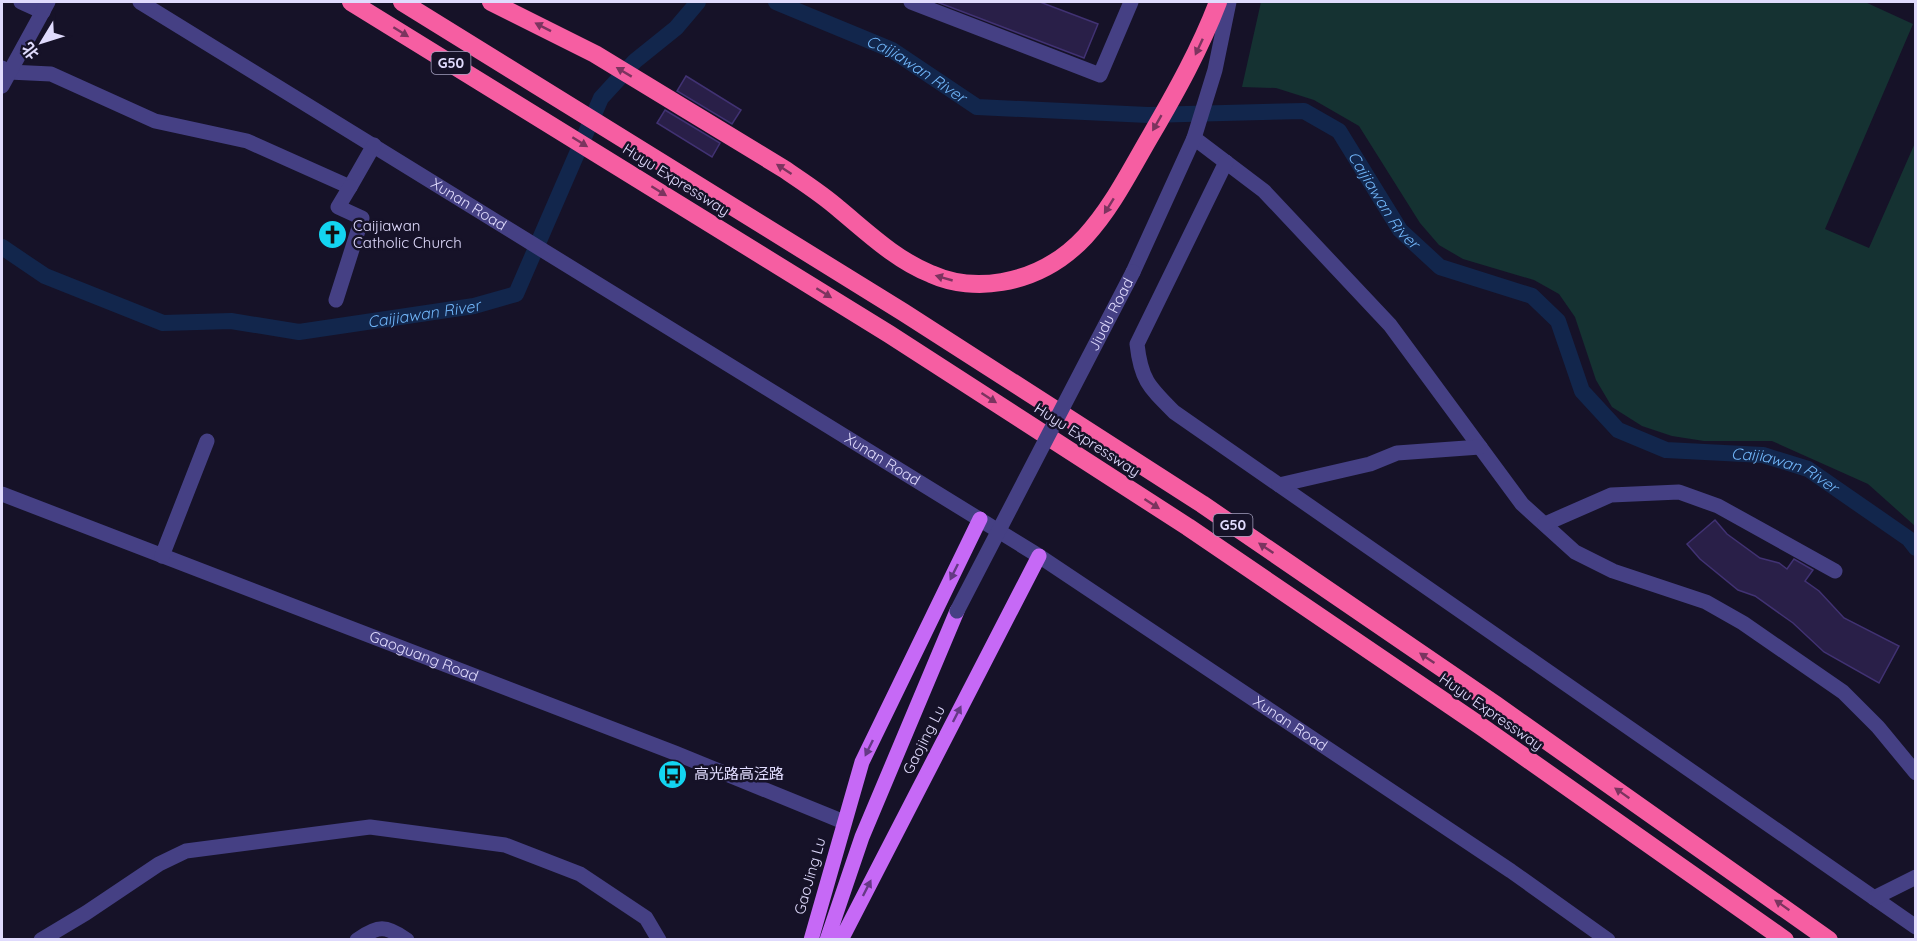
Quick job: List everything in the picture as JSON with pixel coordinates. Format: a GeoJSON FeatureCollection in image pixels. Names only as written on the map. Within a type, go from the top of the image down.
{"type":"FeatureCollection","features":[{"type":"Feature","properties":{"kind":"highway","name":"Huyu Expressway"},"geometry":{"type":"LineString","coordinates":[[351,2],[949,372],[1188,527],[1785,939]]}},
{"type":"Feature","properties":{"kind":"highway","name":"Huyu Expressway"},"geometry":{"type":"LineString","coordinates":[[402,2],[913,319],[1202,504],[1496,705],[1829,939]]}},
{"type":"Feature","properties":{"kind":"highway"},"geometry":{"type":"LineString","coordinates":[[408,2],[560,99]]}},
{"type":"Feature","properties":{"kind":"highway"},"geometry":{"type":"LineString","coordinates":[[491,2],[595,54],[784,169],[908,263],[932,275],[958,282],[989,284],[1022,278],[1052,265],[1077,245],[1102,217],[1176,91],[1218,2]]}},
{"type":"Feature","properties":{"kind":"highway"},"geometry":{"type":"LineString","coordinates":[[1427,690],[1777,939]]}},
{"type":"Feature","properties":{"kind":"main road","name":"GaoJing Lu"},"geometry":{"type":"LineString","coordinates":[[811,939],[862,762],[980,519]]}},
{"type":"Feature","properties":{"kind":"main road","name":"Gaojing Lu"},"geometry":{"type":"LineString","coordinates":[[841,939],[1040,556]]}},
{"type":"Feature","properties":{"kind":"main road","name":"Gaojing Lu"},"geometry":{"type":"LineString","coordinates":[[827,939],[862,837],[957,611]]}},
{"type":"Feature","properties":{"kind":"street"},"geometry":{"type":"LineString","coordinates":[[2,86],[5,70],[46,7],[21,2]]}},
{"type":"Feature","properties":{"kind":"street","name":"Xunan Road"},"geometry":{"type":"LineString","coordinates":[[140,2],[1040,556],[1502,864],[1608,939]]}},
{"type":"Feature","properties":{"kind":"street"},"geometry":{"type":"LineString","coordinates":[[911,2],[1100,75],[1131,2]]}},
{"type":"Feature","properties":{"kind":"street","name":"Jiudu Road"},"geometry":{"type":"LineString","coordinates":[[957,611],[1133,272],[1194,138],[1215,70],[1229,2]]}},
{"type":"Feature","properties":{"kind":"street"},"geometry":{"type":"LineString","coordinates":[[5,70],[51,74],[155,121],[247,141],[350,187]]}},
{"type":"Feature","properties":{"kind":"street"},"geometry":{"type":"LineString","coordinates":[[1194,138],[1264,191],[1390,325],[1522,504],[1575,552],[1613,571],[1706,602],[1743,623],[1843,692],[1878,727],[1916,773]]}},
{"type":"Feature","properties":{"kind":"street"},"geometry":{"type":"LineString","coordinates":[[336,300],[362,218],[338,207],[374,145]]}},
{"type":"Feature","properties":{"kind":"street"},"geometry":{"type":"LineString","coordinates":[[1226,162],[1137,344],[1140,366],[1149,388],[1173,412],[1916,927]]}},
{"type":"Feature","properties":{"kind":"street"},"geometry":{"type":"LineString","coordinates":[[162,556],[207,441]]}},
{"type":"Feature","properties":{"kind":"street"},"geometry":{"type":"LineString","coordinates":[[1279,485],[1370,464],[1397,453],[1480,447]]}},
{"type":"Feature","properties":{"kind":"street"},"geometry":{"type":"LineString","coordinates":[[1545,524],[1611,495],[1679,492],[1718,506],[1835,571]]}},
{"type":"Feature","properties":{"kind":"street","name":"Gaoguang Road"},"geometry":{"type":"LineString","coordinates":[[2,494],[675,753],[844,822]]}},
{"type":"Feature","properties":{"kind":"street"},"geometry":{"type":"LineString","coordinates":[[41,939],[86,913],[159,864],[186,851],[370,827],[505,845],[579,874],[646,918],[659,939]]}},
{"type":"Feature","properties":{"kind":"street"},"geometry":{"type":"LineString","coordinates":[[1874,898],[1916,877]]}},
{"type":"Feature","properties":{"kind":"street"},"geometry":{"type":"LineString","coordinates":[[357,939],[372,929],[393,930],[407,939]]}},
{"type":"Feature","properties":{"kind":"green space"},"geometry":{"type":"Polygon","coordinates":[[[1261,2],[1865,2],[1913,24],[1825,229],[1869,248],[1915,143],[1915,526],[1868,484],[1772,441],[1704,441],[1672,436],[1642,426],[1612,407],[1596,380],[1575,317],[1559,294],[1534,280],[1463,259],[1439,245],[1420,223],[1359,126],[1314,100],[1276,88],[1242,87],[1261,2]]]}},
{"type":"Feature","properties":{"kind":"building"},"geometry":{"type":"Polygon","coordinates":[[[937,2],[1040,2],[1098,24],[1084,58],[937,2]]]}},
{"type":"Feature","properties":{"kind":"building"},"geometry":{"type":"Polygon","coordinates":[[[686,76],[741,110],[732,124],[677,91],[686,76]]]}},
{"type":"Feature","properties":{"kind":"building"},"geometry":{"type":"Polygon","coordinates":[[[665,110],[720,143],[712,157],[657,123],[665,110]]]}},
{"type":"Feature","properties":{"kind":"building"},"geometry":{"type":"Polygon","coordinates":[[[1715,520],[1727,534],[1760,558],[1779,563],[1787,569],[1794,559],[1813,570],[1805,581],[1819,591],[1844,618],[1899,646],[1879,683],[1824,652],[1793,623],[1755,596],[1738,590],[1700,559],[1687,544],[1715,520]]]}},
{"type":"Feature","properties":{"kind":"waterway","name":"Caijiawan River"},"geometry":{"type":"LineString","coordinates":[[2,247],[45,276],[163,323],[231,321],[299,332],[474,306],[516,294],[601,98],[635,61],[676,28],[698,2]]}},
{"type":"Feature","properties":{"kind":"waterway","name":"Caijiawan River"},"geometry":{"type":"LineString","coordinates":[[776,2],[892,50],[977,107],[1148,115],[1304,111],[1339,131],[1400,230],[1440,267],[1532,296],[1558,321],[1582,391],[1618,430],[1666,450],[1763,455],[1808,469],[1909,539],[1916,548]]}},
{"type":"Feature","properties":{"kind":"place","name":"Caijiawan Catholic Church"},"geometry":{"type":"Point","coordinates":[332,235]}},
{"type":"Feature","properties":{"kind":"place","name":"高光路高泾路"},"geometry":{"type":"Point","coordinates":[673,774]}}]}
